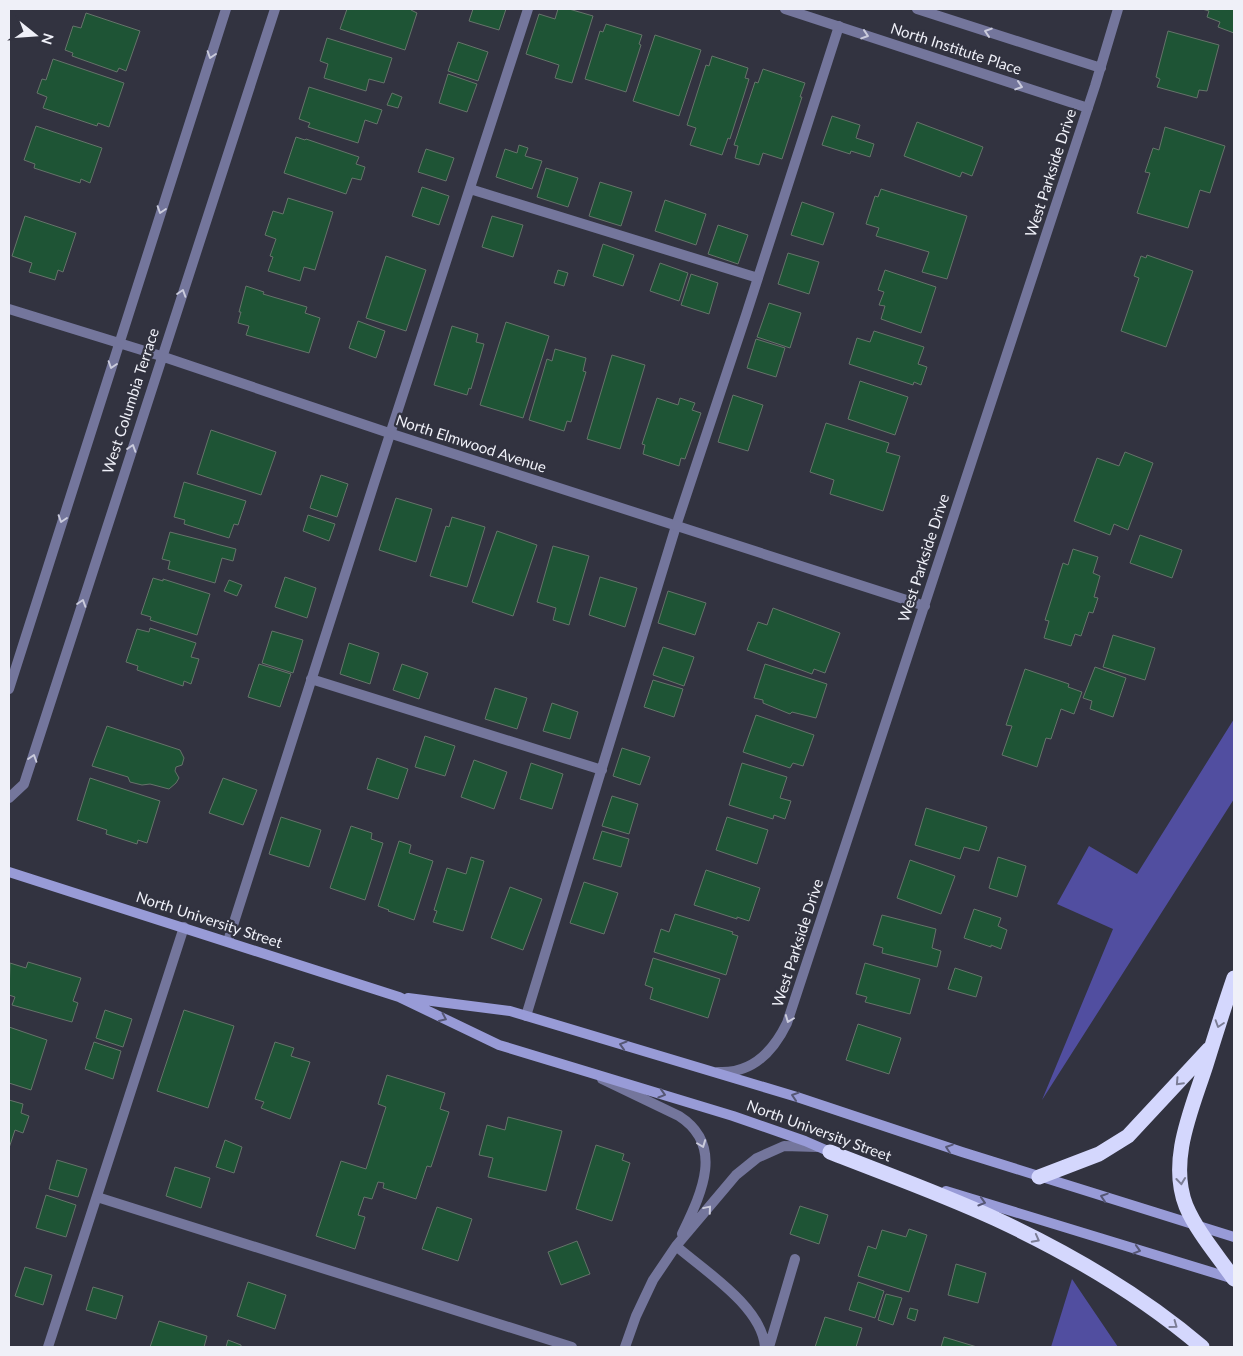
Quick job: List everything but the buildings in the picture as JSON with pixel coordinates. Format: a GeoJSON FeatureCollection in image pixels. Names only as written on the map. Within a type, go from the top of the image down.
{"type":"FeatureCollection","features":[{"type":"Feature","properties":{"kind":"highway"},"geometry":{"type":"LineString","coordinates":[[1234,978],[1187,1124],[1180,1167],[1181,1187],[1187,1206],[1197,1226],[1234,1279]]}},
{"type":"Feature","properties":{"kind":"highway"},"geometry":{"type":"LineString","coordinates":[[1039,1176],[1099,1154],[1128,1136],[1212,1046]]}},
{"type":"Feature","properties":{"kind":"highway"},"geometry":{"type":"LineString","coordinates":[[825,1150],[1019,1230],[1117,1285],[1202,1347]]}},
{"type":"Feature","properties":{"kind":"main road","name":"North University Street"},"geometry":{"type":"LineString","coordinates":[[9,872],[399,997],[499,1044],[732,1116],[919,1182],[1234,1279]]}},
{"type":"Feature","properties":{"kind":"main road","name":"North University Street"},"geometry":{"type":"LineString","coordinates":[[399,997],[510,1011],[797,1097],[962,1152],[1234,1237]]}},
{"type":"Feature","properties":{"kind":"street","name":"West Columbia Terrace"},"geometry":{"type":"LineString","coordinates":[[9,689],[226,9]]}},
{"type":"Feature","properties":{"kind":"street","name":"West Columbia Terrace"},"geometry":{"type":"LineString","coordinates":[[9,798],[24,784],[161,356],[275,9]]}},
{"type":"Feature","properties":{"kind":"street"},"geometry":{"type":"LineString","coordinates":[[228,941],[528,9]]}},
{"type":"Feature","properties":{"kind":"street","name":"North Institute Place"},"geometry":{"type":"LineString","coordinates":[[785,9],[1088,108]]}},
{"type":"Feature","properties":{"kind":"street","name":"North Institute Place"},"geometry":{"type":"LineString","coordinates":[[917,9],[1101,68]]}},
{"type":"Feature","properties":{"kind":"street","name":"West Parkside Drive"},"geometry":{"type":"LineString","coordinates":[[712,1071],[726,1072],[745,1069],[757,1063],[782,1035],[787,1023],[1088,108],[1118,9]]}},
{"type":"Feature","properties":{"kind":"street"},"geometry":{"type":"LineString","coordinates":[[526,1016],[676,526],[839,26]]}},
{"type":"Feature","properties":{"kind":"street"},"geometry":{"type":"LineString","coordinates":[[470,189],[758,278]]}},
{"type":"Feature","properties":{"kind":"street","name":"North Elmwood Avenue"},"geometry":{"type":"LineString","coordinates":[[9,309],[161,356],[392,434],[925,606]]}},
{"type":"Feature","properties":{"kind":"street"},"geometry":{"type":"LineString","coordinates":[[311,679],[602,770]]}},
{"type":"Feature","properties":{"kind":"street"},"geometry":{"type":"LineString","coordinates":[[48,1347],[184,927]]}},
{"type":"Feature","properties":{"kind":"street"},"geometry":{"type":"LineString","coordinates":[[590,1072],[679,1116],[697,1133],[705,1154],[706,1171],[696,1204],[676,1246],[650,1287],[636,1316],[625,1347]]}},
{"type":"Feature","properties":{"kind":"street"},"geometry":{"type":"LineString","coordinates":[[676,1246],[736,1175],[750,1163],[784,1146],[825,1150]]}},
{"type":"Feature","properties":{"kind":"street"},"geometry":{"type":"LineString","coordinates":[[97,1196],[572,1347]]}},
{"type":"Feature","properties":{"kind":"street"},"geometry":{"type":"LineString","coordinates":[[676,1246],[746,1306],[758,1325],[767,1347]]}},
{"type":"Feature","properties":{"kind":"street"},"geometry":{"type":"LineString","coordinates":[[767,1347],[795,1259]]}},
{"type":"Feature","properties":{"kind":"shaded area"},"geometry":{"type":"Polygon","coordinates":[[[1234,719],[1234,799],[1042,1100],[1113,929],[1057,904],[1089,846],[1137,874],[1234,719]]]}},
{"type":"Feature","properties":{"kind":"shaded area"},"geometry":{"type":"Polygon","coordinates":[[[1072,1279],[1118,1347],[1051,1347],[1072,1279]]]}}]}
